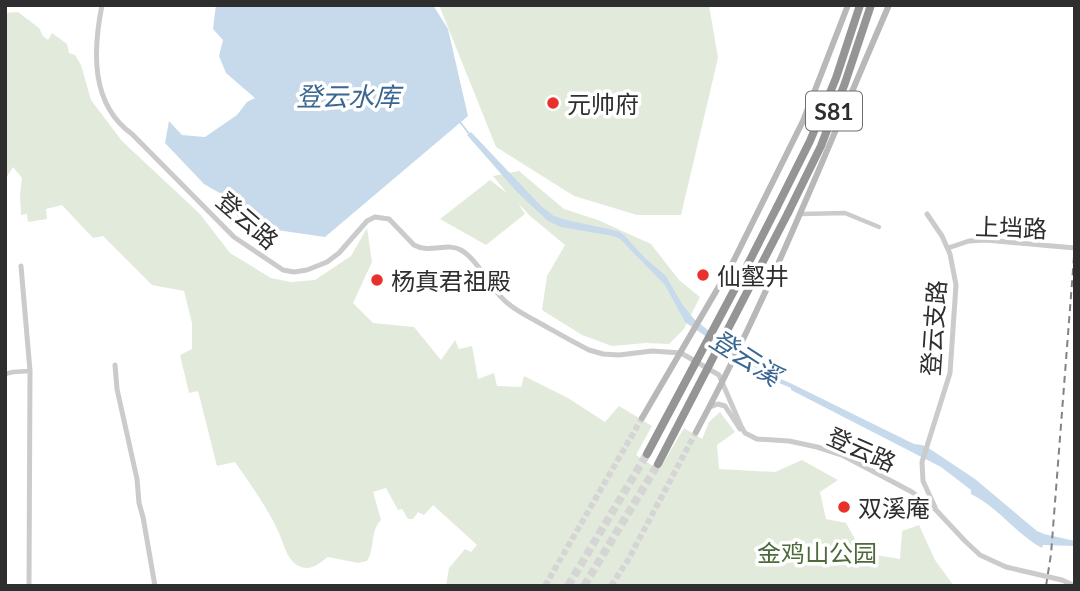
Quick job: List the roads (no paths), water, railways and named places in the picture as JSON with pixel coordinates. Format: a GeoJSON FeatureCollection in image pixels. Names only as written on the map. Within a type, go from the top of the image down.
{"type":"FeatureCollection","features":[{"type":"Feature","properties":{"kind":"highway","name":"S81"},"geometry":{"type":"LineString","coordinates":[[647,454],[810,141],[836,78],[860,5]]}},
{"type":"Feature","properties":{"kind":"highway","name":"S81"},"geometry":{"type":"LineString","coordinates":[[658,464],[821,146],[871,5]]}},
{"type":"Feature","properties":{"kind":"main road"},"geometry":{"type":"LineString","coordinates":[[642,418],[732,264],[803,121],[848,5]]}},
{"type":"Feature","properties":{"kind":"main road"},"geometry":{"type":"LineString","coordinates":[[696,432],[729,370],[800,214],[889,5]]}},
{"type":"Feature","properties":{"kind":"street","name":"登云路"},"geometry":{"type":"LineString","coordinates":[[102,5],[96,61],[101,89],[113,114],[123,128],[234,237],[276,267],[294,272],[320,266],[339,253],[367,221],[383,217],[419,247],[461,250],[511,306],[589,350],[619,355],[652,351],[681,353],[718,374],[723,381]]}},
{"type":"Feature","properties":{"kind":"street"},"geometry":{"type":"LineString","coordinates":[[800,214],[845,213],[879,227]]}},
{"type":"Feature","properties":{"kind":"street","name":"登云支路"},"geometry":{"type":"LineString","coordinates":[[927,214],[948,248],[956,285],[951,368],[923,458],[923,481],[936,510]]}},
{"type":"Feature","properties":{"kind":"street","name":"上垱路"},"geometry":{"type":"LineString","coordinates":[[948,248],[982,240],[1075,248]]}},
{"type":"Feature","properties":{"kind":"street"},"geometry":{"type":"LineString","coordinates":[[21,266],[30,371],[29,586]]}},
{"type":"Feature","properties":{"kind":"street"},"geometry":{"type":"LineString","coordinates":[[115,365],[117,389],[137,479],[155,586]]}},
{"type":"Feature","properties":{"kind":"street"},"geometry":{"type":"LineString","coordinates":[[5,374],[30,371]]}},
{"type":"Feature","properties":{"kind":"street"},"geometry":{"type":"LineString","coordinates":[[723,381],[726,395],[742,431]]}},
{"type":"Feature","properties":{"kind":"street"},"geometry":{"type":"LineString","coordinates":[[710,407],[718,404],[724,406],[742,431]]}},
{"type":"Feature","properties":{"kind":"street","name":"登云路"},"geometry":{"type":"LineString","coordinates":[[742,431],[757,439],[789,441],[842,455],[907,489],[936,510],[980,555],[1006,567],[1062,580],[1074,586]]}},
{"type":"Feature","properties":{"kind":"water","name":"登云水库"},"geometry":{"type":"Polygon","coordinates":[[[216,5],[433,5],[448,29],[468,116],[325,237],[241,225],[230,199],[204,184],[165,143],[169,121],[182,135],[205,137],[237,115],[247,102],[255,98],[226,73],[219,56],[223,40],[213,29],[216,5]]]}},
{"type":"Feature","properties":{"kind":"water"},"geometry":{"type":"Polygon","coordinates":[[[471,132],[541,206],[554,216],[618,231],[624,235],[666,276],[694,319],[766,373],[914,444],[927,447],[975,479],[1037,531],[1075,541],[1075,546],[1043,545],[1042,548],[971,494],[971,490],[941,467],[791,388],[760,375],[756,368],[685,322],[665,285],[620,239],[561,227],[548,221],[518,193],[467,135],[471,132]]]}},
{"type":"Feature","properties":{"kind":"waterway","name":"登云溪"},"geometry":{"type":"LineString","coordinates":[[460,122],[470,135]]}},
{"type":"Feature","properties":{"kind":"tunnel"},"geometry":{"type":"LineString","coordinates":[[545,586],[642,418]]}},
{"type":"Feature","properties":{"kind":"tunnel"},"geometry":{"type":"LineString","coordinates":[[611,586],[628,560],[696,432]]}},
{"type":"Feature","properties":{"kind":"tunnel"},"geometry":{"type":"LineString","coordinates":[[568,586],[647,454]]}},
{"type":"Feature","properties":{"kind":"tunnel"},"geometry":{"type":"LineString","coordinates":[[584,586],[658,464]]}},
{"type":"Feature","properties":{"kind":"railway"},"geometry":{"type":"LineString","coordinates":[[1046,586],[1051,554],[1075,244]]}},
{"type":"Feature","properties":{"kind":"place","name":"元帅府"},"geometry":{"type":"Point","coordinates":[553,103]}},
{"type":"Feature","properties":{"kind":"place","name":"仙壑井"},"geometry":{"type":"Point","coordinates":[703,275]}},
{"type":"Feature","properties":{"kind":"place","name":"杨真君祖殿"},"geometry":{"type":"Point","coordinates":[377,280]}},
{"type":"Feature","properties":{"kind":"place","name":"双溪庵"},"geometry":{"type":"Point","coordinates":[844,507]}},
{"type":"Feature","properties":{"kind":"park label","name":"金鸡山公园"},"geometry":{"type":"Point","coordinates":[817,552]}}]}
